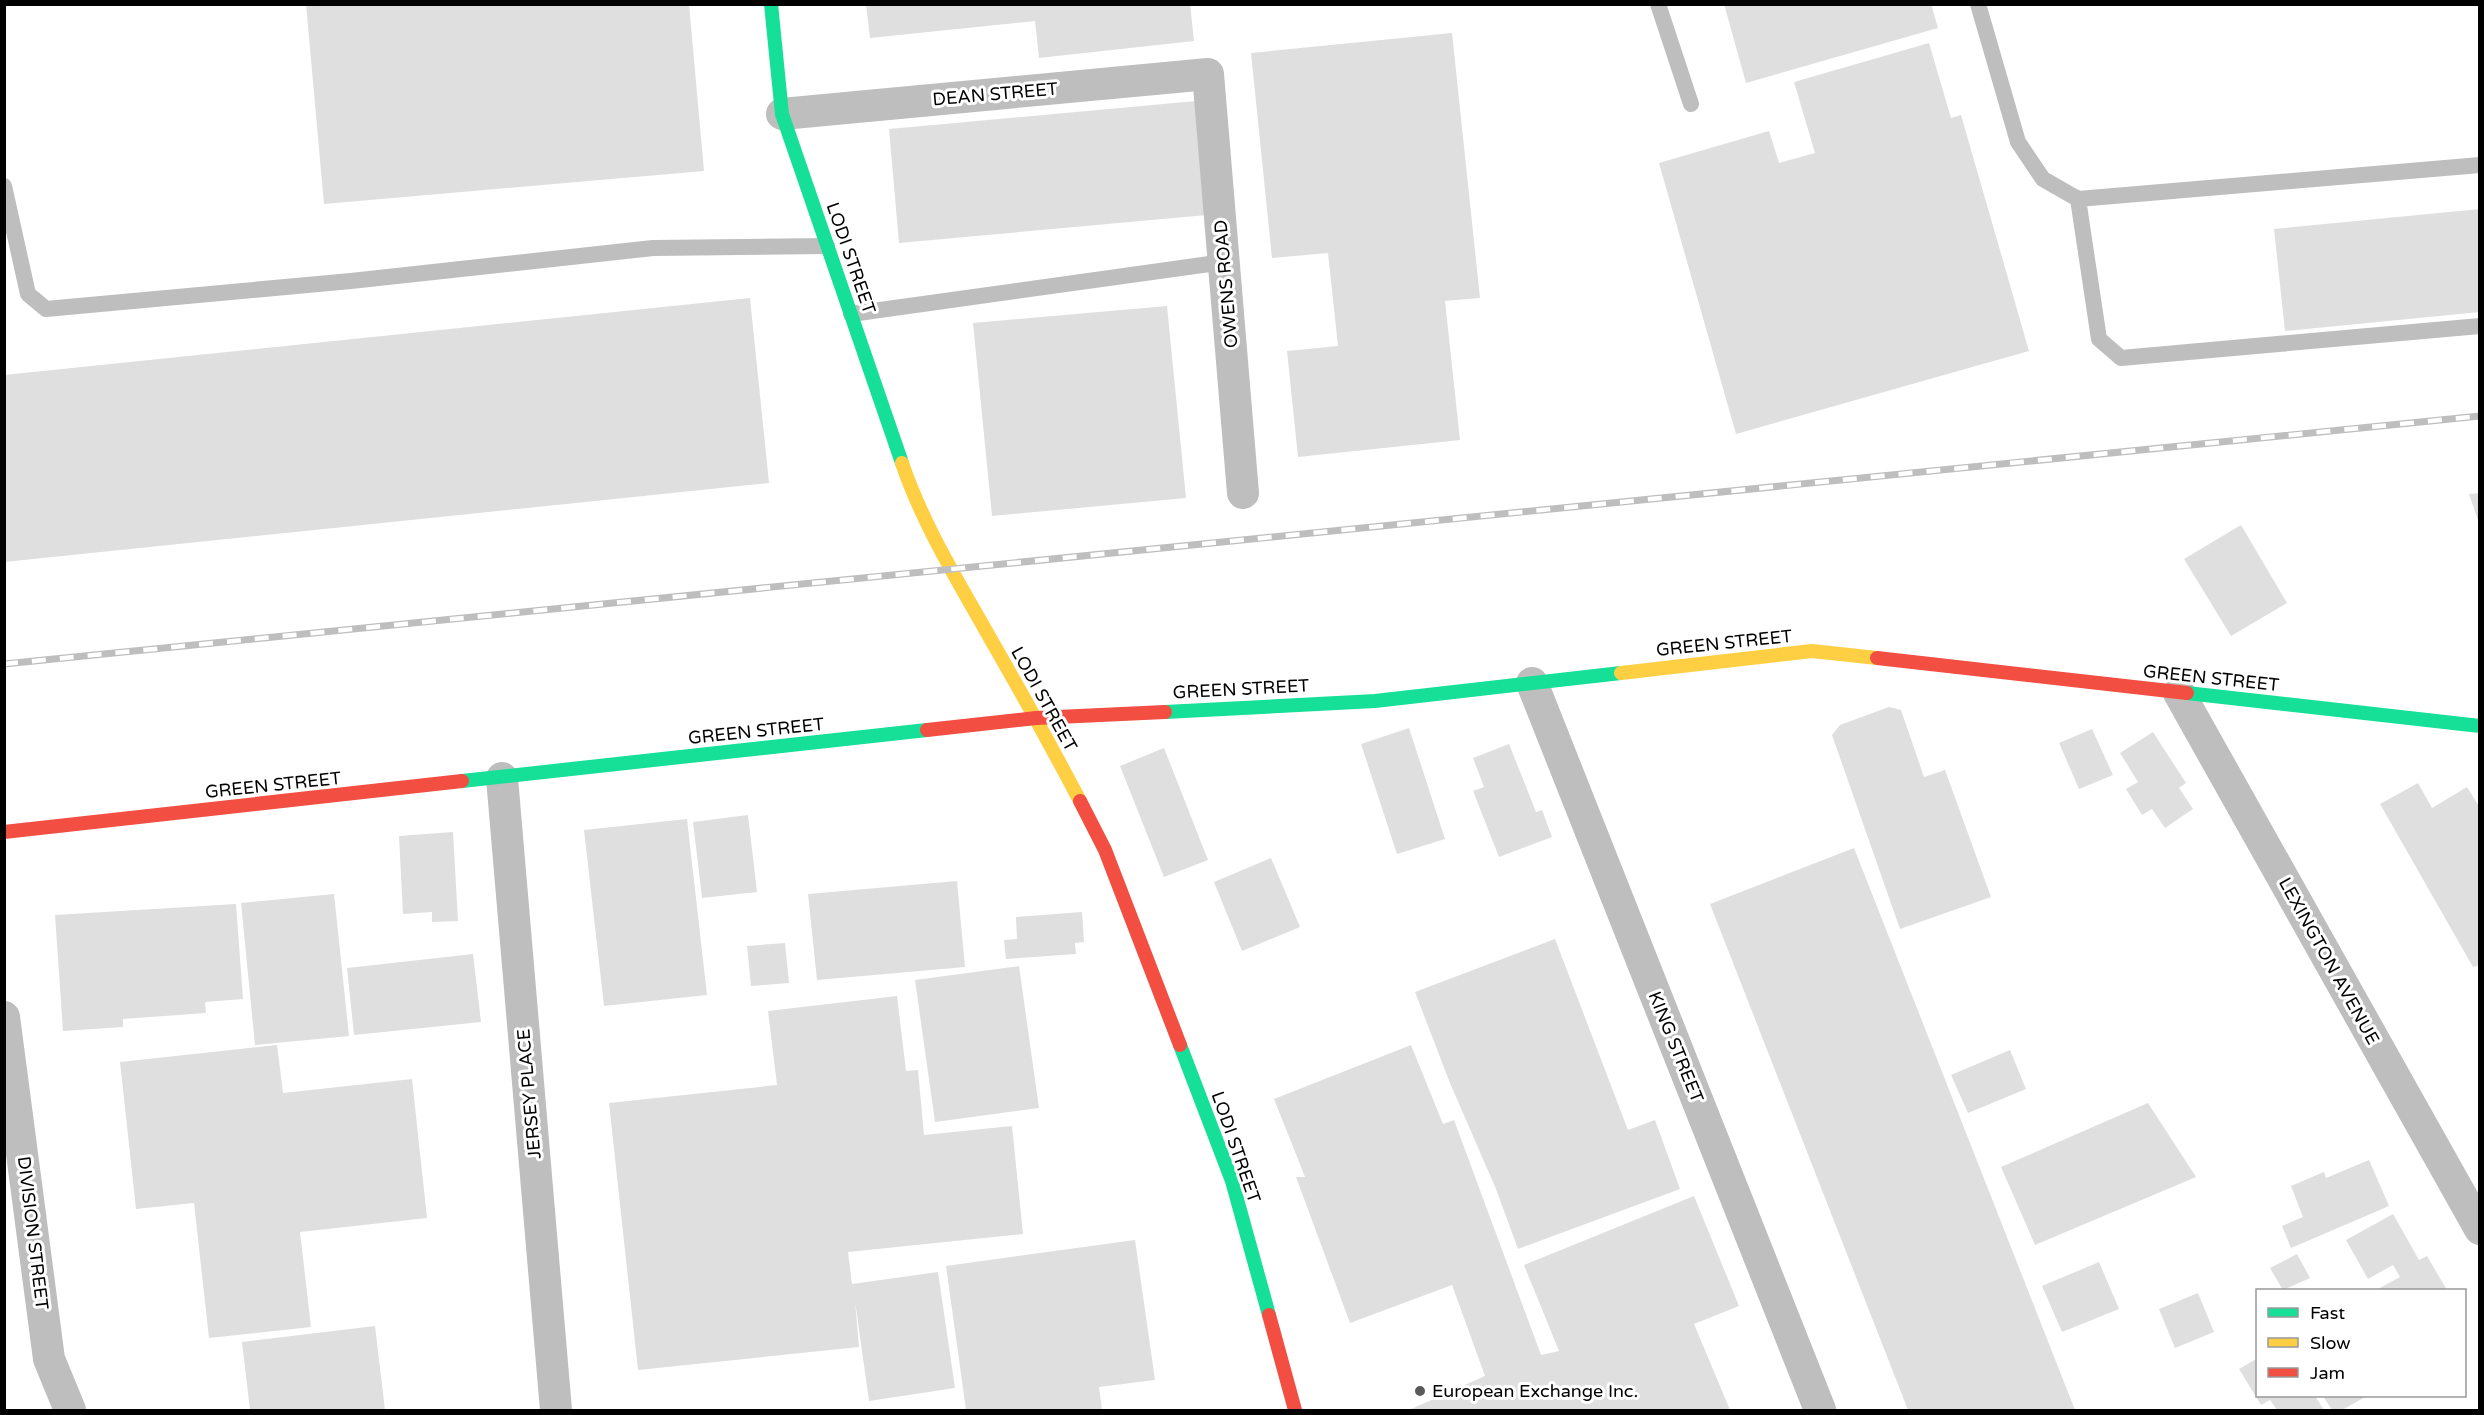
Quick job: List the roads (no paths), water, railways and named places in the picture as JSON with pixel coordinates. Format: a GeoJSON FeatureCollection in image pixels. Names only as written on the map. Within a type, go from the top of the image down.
{"type":"FeatureCollection","features":[{"type":"Feature","properties":{"kind":"street","name":"LODI STREET"},"geometry":{"type":"LineString","coordinates":[[771,4],[782,114],[912,492],[950,568],[1036,718],[1105,850],[1232,1181],[1295,1410]]}},
{"type":"Feature","properties":{"kind":"street","name":"DEAN STREET"},"geometry":{"type":"LineString","coordinates":[[782,114],[1208,74]]}},
{"type":"Feature","properties":{"kind":"street","name":"OWENS ROAD"},"geometry":{"type":"LineString","coordinates":[[1208,74],[1243,493]]}},
{"type":"Feature","properties":{"kind":"street","name":"GREEN STREET"},"geometry":{"type":"LineString","coordinates":[[4,832],[1036,718],[1375,701],[1812,651],[2480,726]]}},
{"type":"Feature","properties":{"kind":"street","name":"KING STREET"},"geometry":{"type":"LineString","coordinates":[[1532,683],[1820,1410]]}},
{"type":"Feature","properties":{"kind":"street","name":"LEXINGTON AVENUE"},"geometry":{"type":"LineString","coordinates":[[2179,693],[2480,1229]]}},
{"type":"Feature","properties":{"kind":"street","name":"JERSEY PLACE"},"geometry":{"type":"LineString","coordinates":[[502,778],[556,1410]]}},
{"type":"Feature","properties":{"kind":"street","name":"DIVISION STREET"},"geometry":{"type":"LineString","coordinates":[[4,1017],[49,1359],[70,1410]]}},
{"type":"Feature","properties":{"kind":"lane"},"geometry":{"type":"LineString","coordinates":[[1658,4],[1691,104]]}},
{"type":"Feature","properties":{"kind":"lane"},"geometry":{"type":"LineString","coordinates":[[1978,4],[2018,142],[2043,179],[2078,199],[2480,165]]}},
{"type":"Feature","properties":{"kind":"lane"},"geometry":{"type":"LineString","coordinates":[[4,186],[28,294],[46,309],[340,283],[653,248],[827,246]]}},
{"type":"Feature","properties":{"kind":"lane"},"geometry":{"type":"LineString","coordinates":[[2078,199],[2099,339],[2121,358],[2480,326]]}},
{"type":"Feature","properties":{"kind":"lane"},"geometry":{"type":"LineString","coordinates":[[851,314],[1224,262]]}},
{"type":"Feature","properties":{"kind":"railway"},"geometry":{"type":"LineString","coordinates":[[4,664],[2480,416]]}},
{"type":"Feature","properties":{"kind":"place","name":"European Exchange Inc."},"geometry":{"type":"Point","coordinates":[1420,1391]}}]}
